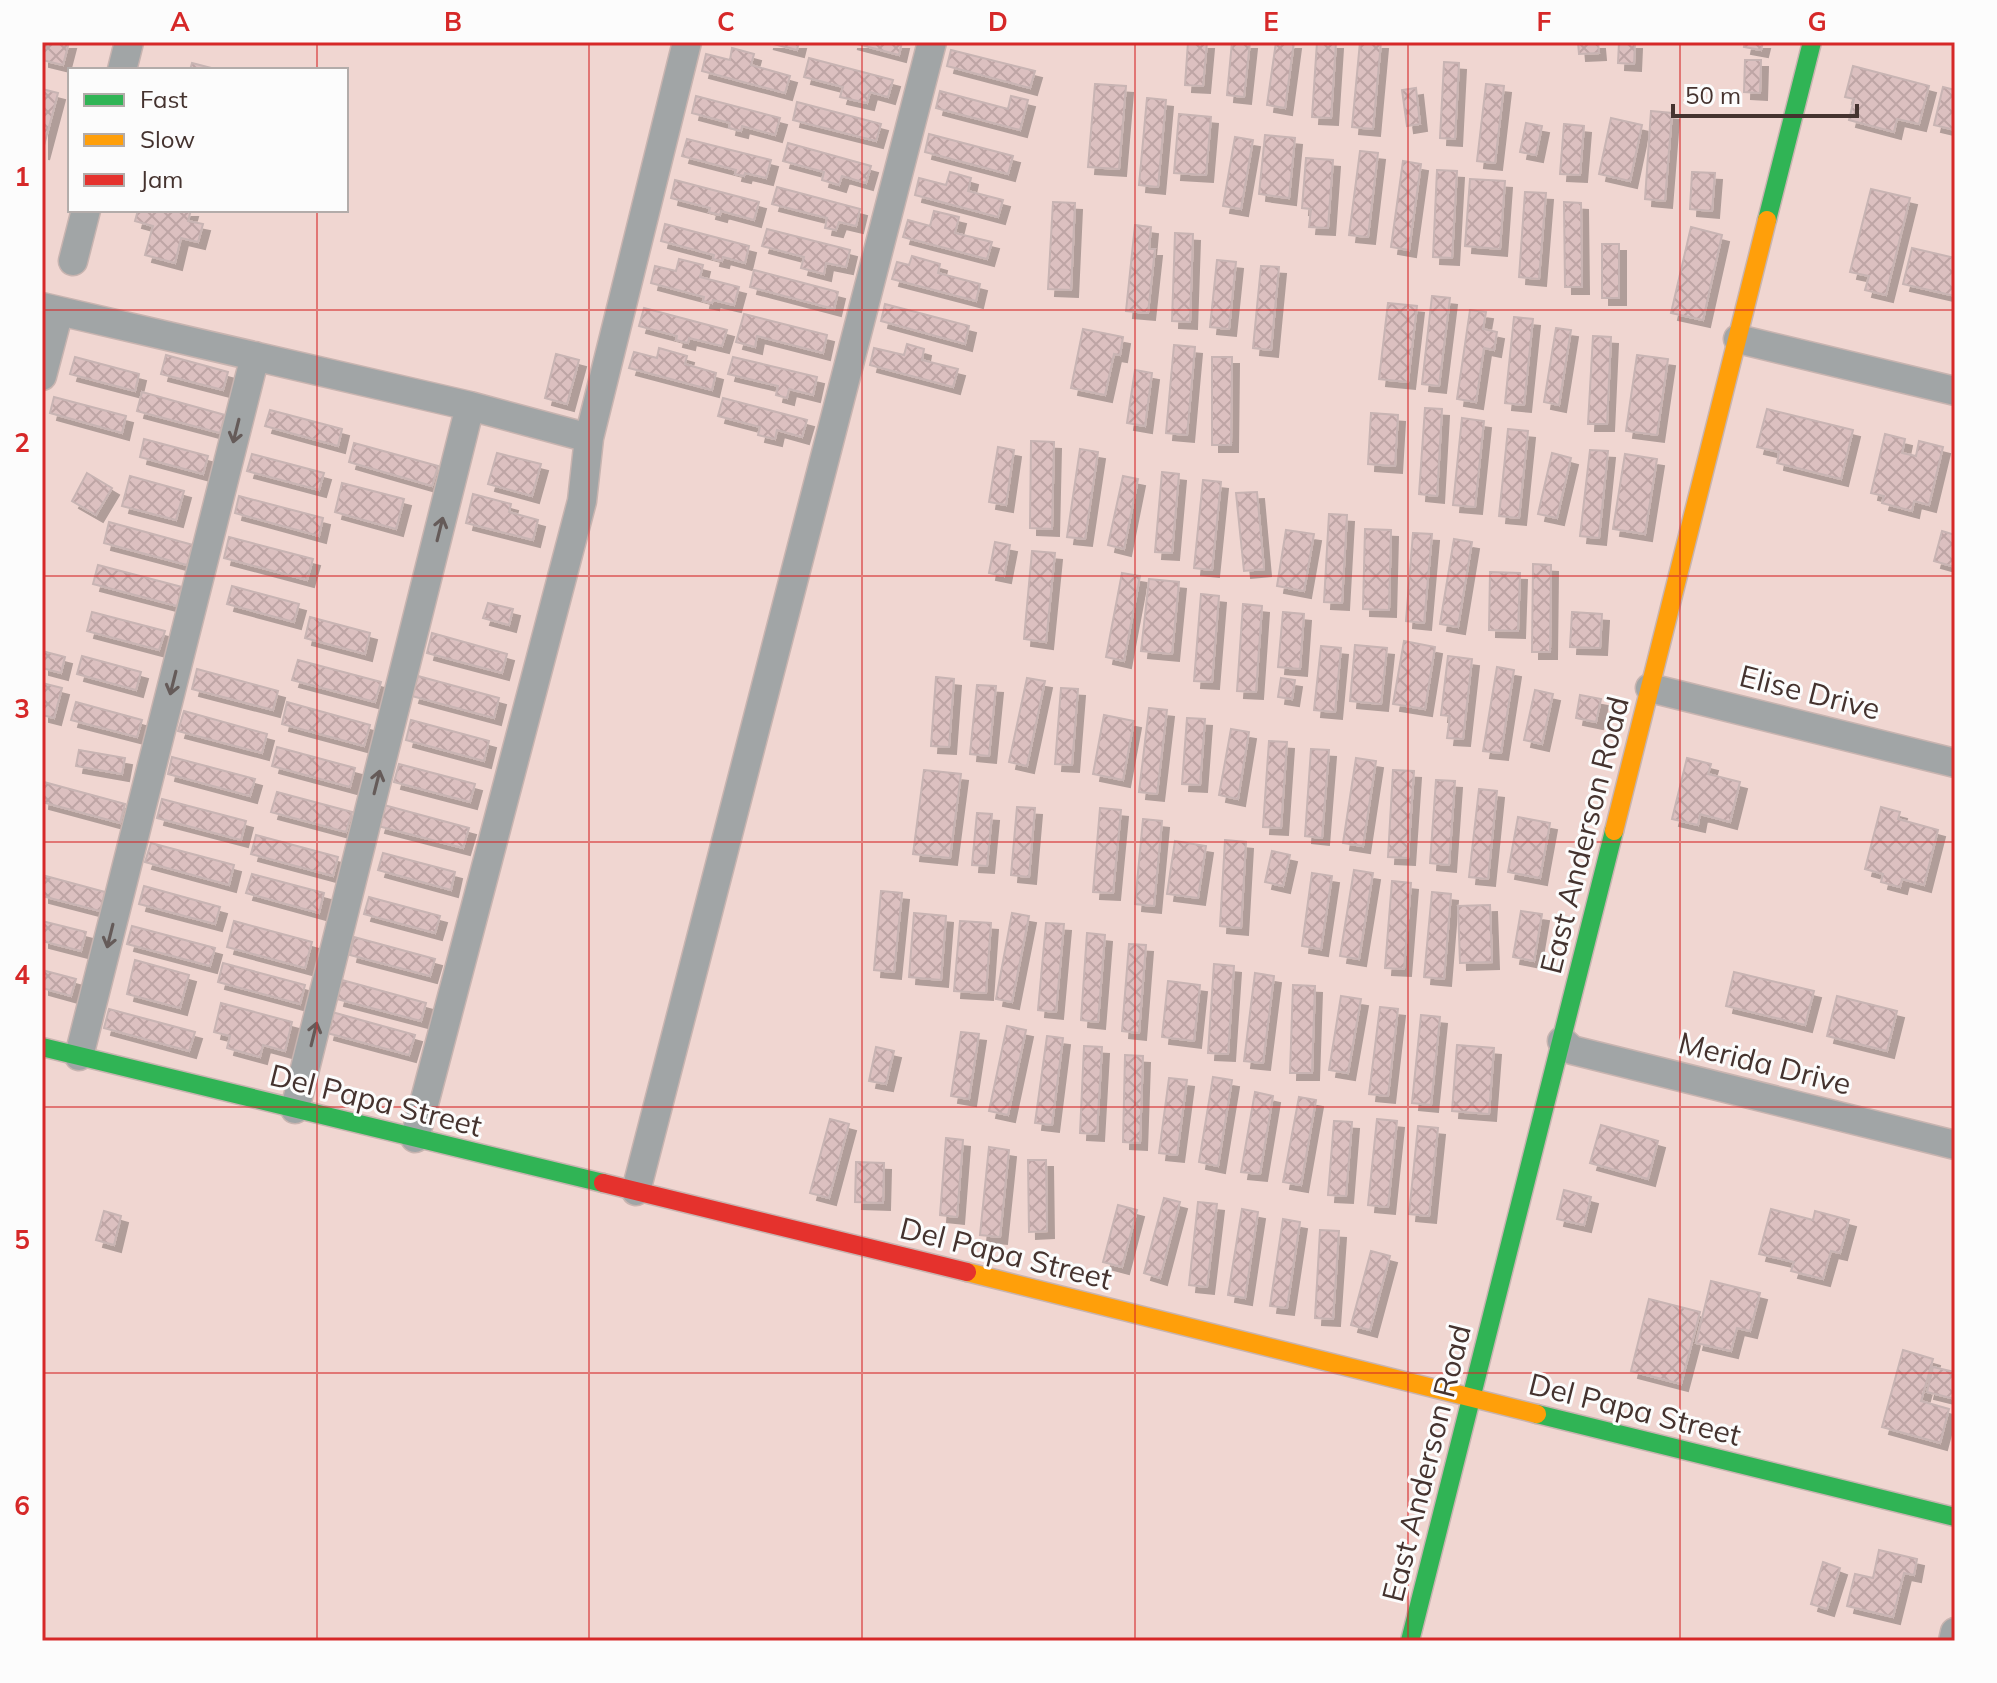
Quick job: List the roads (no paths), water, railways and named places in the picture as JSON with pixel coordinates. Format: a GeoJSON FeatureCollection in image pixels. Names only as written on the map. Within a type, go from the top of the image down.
{"type":"FeatureCollection","features":[{"type":"Feature","properties":{"kind":"street"},"geometry":{"type":"LineString","coordinates":[[122,68],[129,42]]}},
{"type":"Feature","properties":{"kind":"street"},"geometry":{"type":"LineString","coordinates":[[415,1138],[582,501],[589,438],[687,42]]}},
{"type":"Feature","properties":{"kind":"street"},"geometry":{"type":"LineString","coordinates":[[636,1191],[932,42]]}},
{"type":"Feature","properties":{"kind":"street","name":"East Anderson Road"},"geometry":{"type":"LineString","coordinates":[[1410,1641],[1812,42]]}},
{"type":"Feature","properties":{"kind":"street"},"geometry":{"type":"LineString","coordinates":[[73,261],[85,212]]}},
{"type":"Feature","properties":{"kind":"street"},"geometry":{"type":"LineString","coordinates":[[42,376],[50,309],[470,406],[589,438]]}},
{"type":"Feature","properties":{"kind":"street"},"geometry":{"type":"LineString","coordinates":[[1738,339],[1955,391]]}},
{"type":"Feature","properties":{"kind":"street"},"geometry":{"type":"LineString","coordinates":[[79,1056],[255,356]]}},
{"type":"Feature","properties":{"kind":"street"},"geometry":{"type":"LineString","coordinates":[[295,1109],[470,406]]}},
{"type":"Feature","properties":{"kind":"street","name":"Elise Drive"},"geometry":{"type":"LineString","coordinates":[[1650,688],[1955,763]]}},
{"type":"Feature","properties":{"kind":"street","name":"Merida Drive"},"geometry":{"type":"LineString","coordinates":[[1562,1041],[1572,1050],[1955,1145]]}},
{"type":"Feature","properties":{"kind":"street","name":"Del Papa Street"},"geometry":{"type":"LineString","coordinates":[[42,1047],[1955,1517]]}},
{"type":"Feature","properties":{"kind":"street"},"geometry":{"type":"LineString","coordinates":[[1953,1641],[1955,1632]]}}]}
